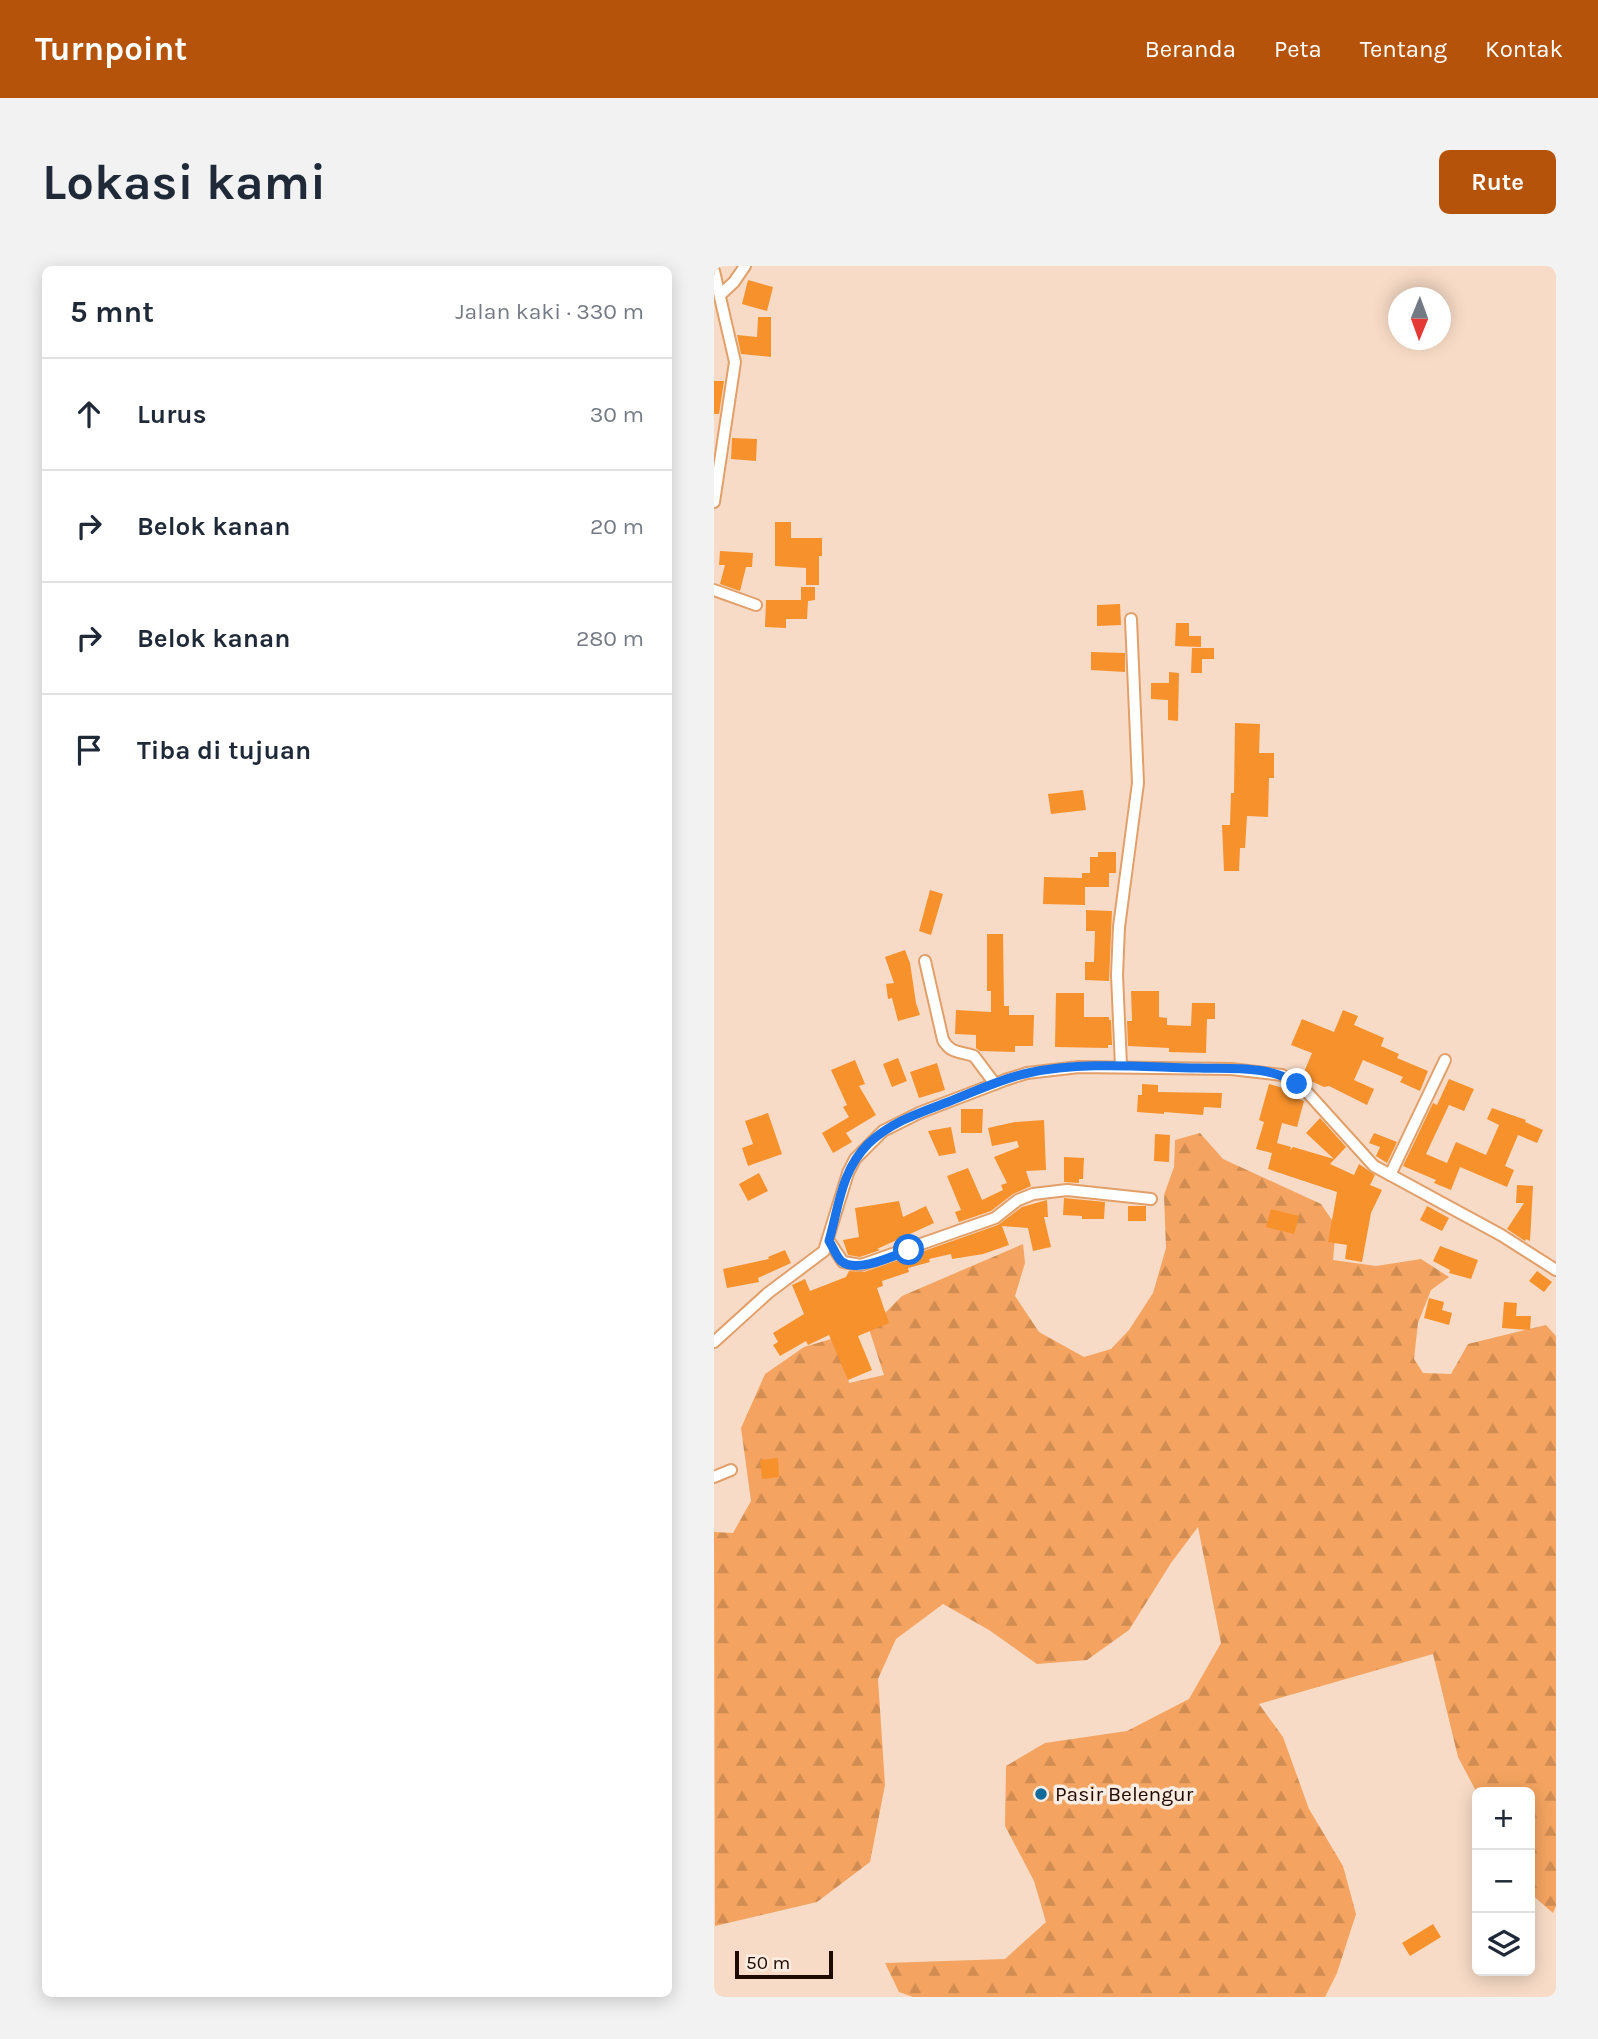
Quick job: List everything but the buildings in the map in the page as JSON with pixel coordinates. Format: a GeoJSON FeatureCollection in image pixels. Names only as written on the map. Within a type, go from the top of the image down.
{"type":"FeatureCollection","features":[{"type":"Feature","properties":{"kind":"street"},"geometry":{"type":"LineString","coordinates":[[720,295],[734,282],[745,266]]}},
{"type":"Feature","properties":{"kind":"street"},"geometry":{"type":"LineString","coordinates":[[714,271],[731,339],[735,368],[714,502]]}},
{"type":"Feature","properties":{"kind":"street"},"geometry":{"type":"LineString","coordinates":[[714,590],[757,605]]}},
{"type":"Feature","properties":{"kind":"street"},"geometry":{"type":"LineString","coordinates":[[1121,1066],[1117,975],[1119,927],[1138,783],[1131,619]]}},
{"type":"Feature","properties":{"kind":"street"},"geometry":{"type":"LineString","coordinates":[[925,961],[947,1048],[955,1053],[974,1055],[995,1084]]}},
{"type":"Feature","properties":{"kind":"street"},"geometry":{"type":"LineString","coordinates":[[1390,1175],[1445,1060]]}},
{"type":"Feature","properties":{"kind":"street"},"geometry":{"type":"LineString","coordinates":[[714,1342],[768,1293],[821,1255],[829,1241],[848,1173],[855,1159],[883,1131],[900,1121],[995,1084],[1027,1073],[1049,1070],[1121,1066],[1231,1069],[1282,1075],[1307,1092],[1369,1161],[1556,1270]]}},
{"type":"Feature","properties":{"kind":"street"},"geometry":{"type":"LineString","coordinates":[[829,1241],[843,1262],[861,1265],[988,1221],[1025,1196],[1044,1191],[1067,1190],[1151,1199]]}},
{"type":"Feature","properties":{"kind":"street"},"geometry":{"type":"LineString","coordinates":[[714,1477],[731,1470]]}},
{"type":"Feature","properties":{"kind":"green space"},"geometry":{"type":"Polygon","coordinates":[[[1200,1133],[1223,1159],[1321,1204],[1336,1226],[1333,1260],[1376,1266],[1421,1259],[1449,1277],[1431,1290],[1418,1323],[1414,1359],[1423,1373],[1451,1374],[1468,1344],[1546,1325],[1556,1336],[1556,1906],[1553,1913],[1535,1897],[1535,1787],[1474,1787],[1458,1757],[1433,1654],[1259,1704],[1283,1737],[1309,1809],[1343,1866],[1356,1914],[1337,1973],[1325,1997],[913,1997],[899,1992],[885,1963],[1005,1959],[1046,1922],[1034,1881],[1005,1826],[1006,1766],[1045,1743],[1127,1731],[1189,1699],[1221,1643],[1198,1527],[1171,1563],[1129,1630],[1087,1660],[1037,1664],[989,1630],[943,1604],[896,1639],[878,1679],[885,1785],[870,1862],[817,1902],[715,1926],[714,1532],[733,1533],[751,1501],[741,1428],[765,1374],[804,1347],[838,1337],[849,1383],[884,1375],[869,1329],[902,1296],[1023,1244],[1025,1263],[1015,1296],[1039,1332],[1084,1357],[1111,1349],[1129,1330],[1153,1293],[1166,1248],[1164,1195],[1174,1167],[1175,1140],[1200,1133]]]}},
{"type":"Feature","properties":{"kind":"place","name":"Pasir Belengur"},"geometry":{"type":"Point","coordinates":[1041,1794]}},
{"type":"Feature","properties":{"kind":"route"},"geometry":{"type":"LineString","coordinates":[[909,1250],[870,1264],[855,1266],[841,1260],[829,1241],[841,1190],[855,1159],[883,1131],[900,1121],[1027,1073],[1079,1067],[1231,1069],[1275,1073],[1297,1084]]}}]}
